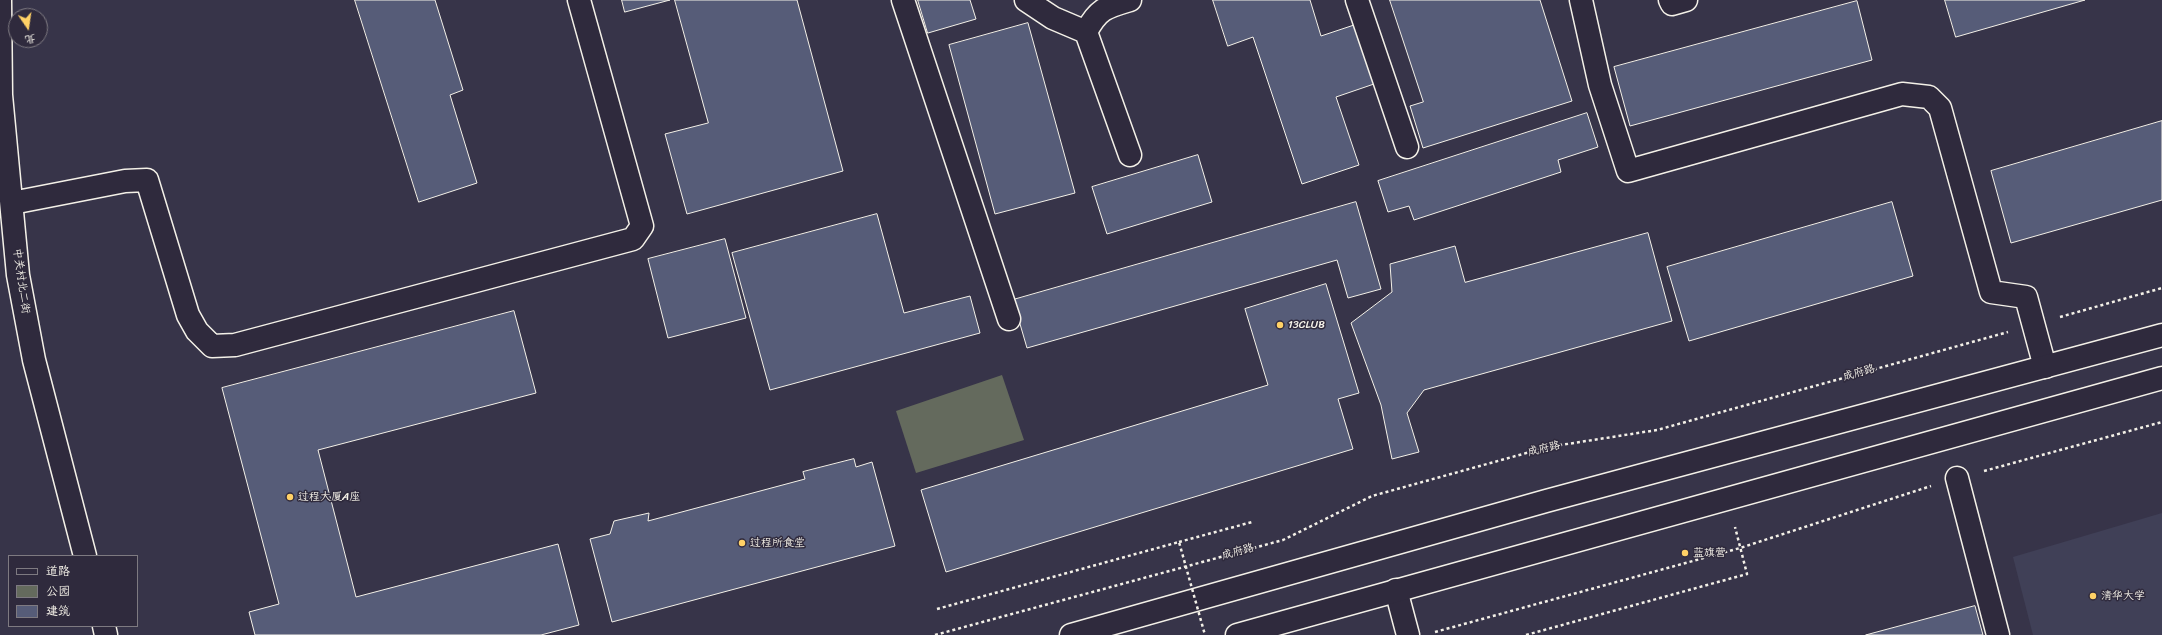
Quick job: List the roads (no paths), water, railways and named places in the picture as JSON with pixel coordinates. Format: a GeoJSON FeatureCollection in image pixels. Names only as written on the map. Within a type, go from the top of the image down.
{"type":"FeatureCollection","features":[{"type":"Feature","properties":{"kind":"street","name":"中关村北二街"},"geometry":{"type":"LineString","coordinates":[[0,0],[0,95],[18,275],[34,360],[86,555]]}},
{"type":"Feature","properties":{"kind":"street"},"geometry":{"type":"LineString","coordinates":[[12,203],[125,181],[147,180],[188,315],[197,331],[212,346],[235,345],[633,239],[642,226],[579,0]]}},
{"type":"Feature","properties":{"kind":"street"},"geometry":{"type":"LineString","coordinates":[[903,0],[1008,319]]}},
{"type":"Feature","properties":{"kind":"street"},"geometry":{"type":"LineString","coordinates":[[1026,0],[1053,18],[1086,32],[1130,155]]}},
{"type":"Feature","properties":{"kind":"street"},"geometry":{"type":"LineString","coordinates":[[1086,32],[1095,16],[1110,6],[1130,0]]}},
{"type":"Feature","properties":{"kind":"street"},"geometry":{"type":"LineString","coordinates":[[1356,0],[1406,147]]}},
{"type":"Feature","properties":{"kind":"street"},"geometry":{"type":"LineString","coordinates":[[1581,0],[1600,85],[1628,171],[1902,94],[1929,97],[1940,108],[1991,292],[2026,296],[2045,367]]}},
{"type":"Feature","properties":{"kind":"street"},"geometry":{"type":"LineString","coordinates":[[1670,0],[1672,4],[1686,0]]}},
{"type":"Feature","properties":{"kind":"street"},"geometry":{"type":"LineString","coordinates":[[1071,635],[1546,501],[2162,335]]}},
{"type":"Feature","properties":{"kind":"street"},"geometry":{"type":"LineString","coordinates":[[1237,635],[2162,378]]}},
{"type":"Feature","properties":{"kind":"street"},"geometry":{"type":"LineString","coordinates":[[1957,478],[1998,635]]}},
{"type":"Feature","properties":{"kind":"street"},"geometry":{"type":"LineString","coordinates":[[1396,590],[1408,635]]}},
{"type":"Feature","properties":{"kind":"place","name":"13CLUB"},"geometry":{"type":"Point","coordinates":[1280,325]}},
{"type":"Feature","properties":{"kind":"place","name":"过程大厦A座"},"geometry":{"type":"Point","coordinates":[290,497]}},
{"type":"Feature","properties":{"kind":"place","name":"过程所食堂"},"geometry":{"type":"Point","coordinates":[742,543]}},
{"type":"Feature","properties":{"kind":"place","name":"蓝旗营"},"geometry":{"type":"Point","coordinates":[1685,553]}},
{"type":"Feature","properties":{"kind":"place","name":"清华大学"},"geometry":{"type":"Point","coordinates":[2093,596]}}]}
